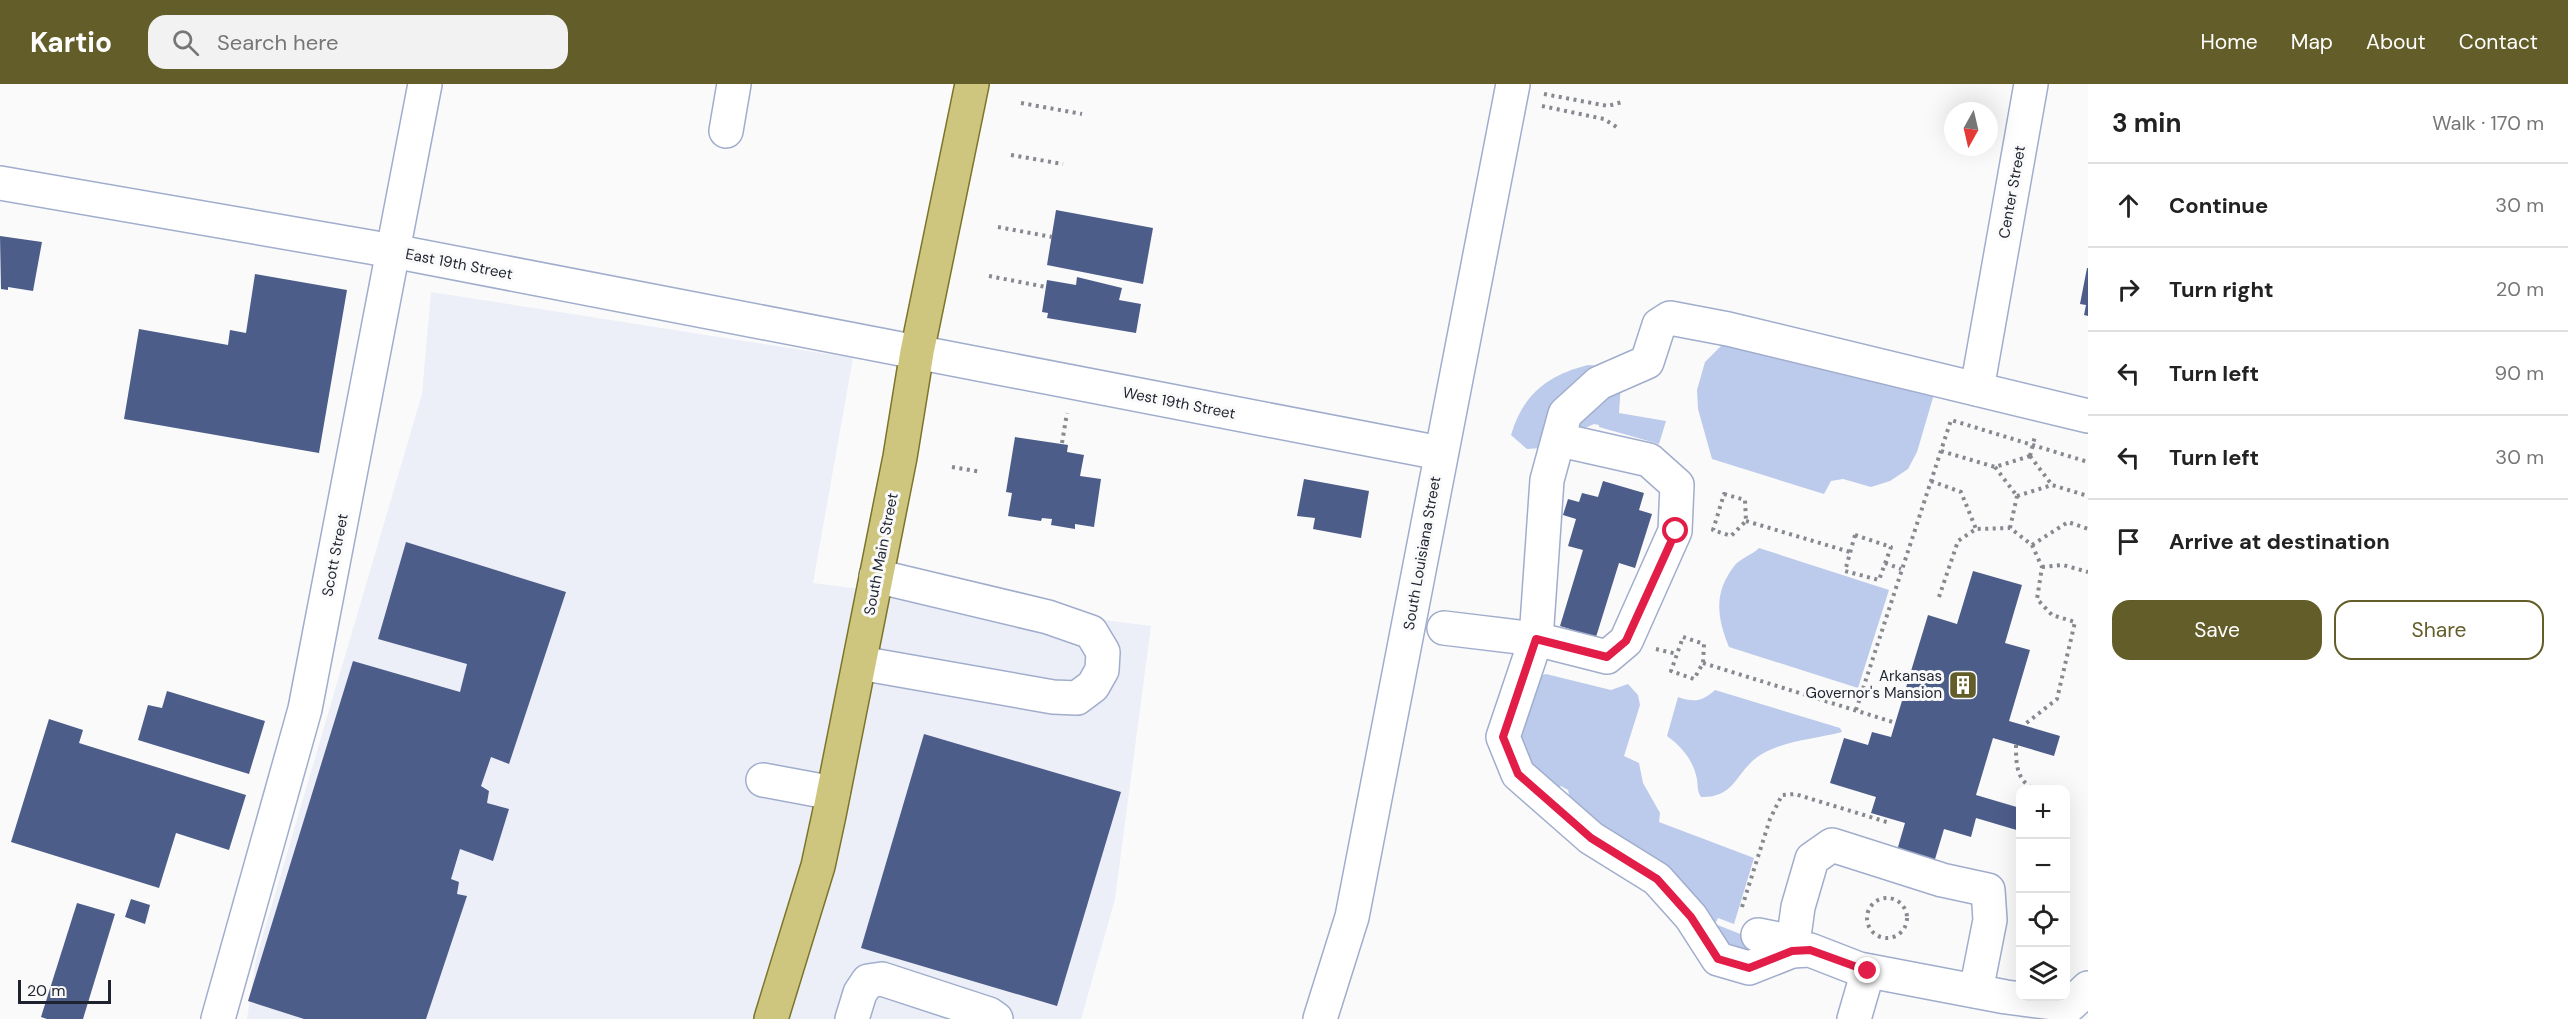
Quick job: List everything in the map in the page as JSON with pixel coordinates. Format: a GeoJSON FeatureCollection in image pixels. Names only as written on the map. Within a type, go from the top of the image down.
{"type":"FeatureCollection","features":[{"type":"Feature","properties":{"kind":"main road","name":"South Main Street"},"geometry":{"type":"LineString","coordinates":[[771,1019],[818,866],[900,457],[917,352],[972,84]]}},
{"type":"Feature","properties":{"kind":"street","name":"Scott Street"},"geometry":{"type":"LineString","coordinates":[[218,1019],[305,709],[426,84]]}},
{"type":"Feature","properties":{"kind":"street"},"geometry":{"type":"LineString","coordinates":[[726,131],[734,84]]}},
{"type":"Feature","properties":{"kind":"street","name":"Center Street"},"geometry":{"type":"LineString","coordinates":[[1977,389],[2031,84]]}},
{"type":"Feature","properties":{"kind":"street","name":"South Louisiana Street"},"geometry":{"type":"LineString","coordinates":[[1320,1019],[1354,906],[1440,453],[1528,89]]}},
{"type":"Feature","properties":{"kind":"street","name":"East 19th Street"},"geometry":{"type":"LineString","coordinates":[[0,183],[393,251],[917,352]]}},
{"type":"Feature","properties":{"kind":"street"},"geometry":{"type":"LineString","coordinates":[[1793,946],[1749,968],[1718,959],[1691,917],[1657,879],[1591,838],[1518,774],[1503,737],[1536,639],[1546,480],[1560,440],[1565,414],[1599,383],[1647,362],[1659,325],[1670,318],[1728,329],[2088,416]]}},
{"type":"Feature","properties":{"kind":"street","name":"West 19th Street"},"geometry":{"type":"LineString","coordinates":[[917,352],[1440,453]]}},
{"type":"Feature","properties":{"kind":"street"},"geometry":{"type":"LineString","coordinates":[[1444,628],[1536,639],[1607,657],[1626,641],[1676,531],[1677,485],[1649,460],[1560,440]]}},
{"type":"Feature","properties":{"kind":"street"},"geometry":{"type":"LineString","coordinates":[[860,663],[1053,697],[1077,698],[1093,686],[1102,670],[1103,652],[1091,632],[1048,617],[876,576]]}},
{"type":"Feature","properties":{"kind":"street"},"geometry":{"type":"LineString","coordinates":[[763,780],[833,794]]}},
{"type":"Feature","properties":{"kind":"street"},"geometry":{"type":"LineString","coordinates":[[1793,946],[1798,907],[1812,859],[1832,845],[1942,880],[1988,890],[1990,920],[1976,991]]}},
{"type":"Feature","properties":{"kind":"street"},"geometry":{"type":"LineString","coordinates":[[1758,935],[1810,950],[1868,971],[2006,998],[2070,1005],[2088,988]]}},
{"type":"Feature","properties":{"kind":"street"},"geometry":{"type":"LineString","coordinates":[[1854,1019],[1868,971]]}},
{"type":"Feature","properties":{"kind":"street"},"geometry":{"type":"LineString","coordinates":[[852,1019],[860,993],[868,981],[882,979],[989,1014],[996,1019]]}},
{"type":"Feature","properties":{"kind":"path"},"geometry":{"type":"LineString","coordinates":[[1528,89],[1608,106],[1622,102]]}},
{"type":"Feature","properties":{"kind":"path"},"geometry":{"type":"LineString","coordinates":[[1021,103],[1082,114]]}},
{"type":"Feature","properties":{"kind":"path"},"geometry":{"type":"LineString","coordinates":[[1541,106],[1604,119],[1618,128]]}},
{"type":"Feature","properties":{"kind":"path"},"geometry":{"type":"LineString","coordinates":[[1011,155],[1062,164]]}},
{"type":"Feature","properties":{"kind":"path"},"geometry":{"type":"LineString","coordinates":[[998,227],[1052,237]]}},
{"type":"Feature","properties":{"kind":"path"},"geometry":{"type":"LineString","coordinates":[[989,276],[1046,287]]}},
{"type":"Feature","properties":{"kind":"path"},"geometry":{"type":"LineString","coordinates":[[1062,443],[1067,413]]}},
{"type":"Feature","properties":{"kind":"path"},"geometry":{"type":"LineString","coordinates":[[1856,710],[1951,420],[2088,462]]}},
{"type":"Feature","properties":{"kind":"path"},"geometry":{"type":"LineString","coordinates":[[1941,451],[1995,467],[2030,456],[2052,485]]}},
{"type":"Feature","properties":{"kind":"path"},"geometry":{"type":"LineString","coordinates":[[952,467],[981,472]]}},
{"type":"Feature","properties":{"kind":"path"},"geometry":{"type":"LineString","coordinates":[[1995,467],[2017,496],[2010,528]]}},
{"type":"Feature","properties":{"kind":"path"},"geometry":{"type":"LineString","coordinates":[[1931,481],[1961,492],[1976,529]]}},
{"type":"Feature","properties":{"kind":"path"},"geometry":{"type":"LineString","coordinates":[[2017,496],[2052,485],[2088,496]]}},
{"type":"Feature","properties":{"kind":"path"},"geometry":{"type":"LineString","coordinates":[[1724,494],[1745,500],[1746,520],[1731,536],[1713,530],[1724,494]]}},
{"type":"Feature","properties":{"kind":"path"},"geometry":{"type":"LineString","coordinates":[[1746,520],[1850,552]]}},
{"type":"Feature","properties":{"kind":"path"},"geometry":{"type":"LineString","coordinates":[[2032,545],[2068,522],[2088,529]]}},
{"type":"Feature","properties":{"kind":"path"},"geometry":{"type":"LineString","coordinates":[[1940,597],[1958,541],[1976,529],[2010,528],[2032,545],[2042,567],[2037,599],[2052,615],[2075,622],[2057,699],[2024,725]]}},
{"type":"Feature","properties":{"kind":"path"},"geometry":{"type":"LineString","coordinates":[[1855,535],[1891,547],[1879,580],[1845,571],[1850,552],[1855,535]]}},
{"type":"Feature","properties":{"kind":"path"},"geometry":{"type":"LineString","coordinates":[[1885,563],[1902,569]]}},
{"type":"Feature","properties":{"kind":"path"},"geometry":{"type":"LineString","coordinates":[[2042,567],[2063,565],[2087,571],[2088,565]]}},
{"type":"Feature","properties":{"kind":"path"},"geometry":{"type":"LineString","coordinates":[[1683,637],[1704,644],[1703,663],[1694,679],[1671,671],[1683,637]]}},
{"type":"Feature","properties":{"kind":"path"},"geometry":{"type":"LineString","coordinates":[[1703,663],[1896,723]]}},
{"type":"Feature","properties":{"kind":"path"},"geometry":{"type":"LineString","coordinates":[[2016,745],[2017,770],[2027,785]]}},
{"type":"Feature","properties":{"kind":"path"},"geometry":{"type":"LineString","coordinates":[[1885,898],[1898,901],[1906,911],[1907,923],[1904,929],[1894,937],[1882,938],[1875,935],[1867,924],[1872,904],[1885,898]]}},
{"type":"Feature","properties":{"kind":"shaded area"},"geometry":{"type":"Polygon","coordinates":[[[431,292],[853,358],[813,583],[1151,626],[1115,899],[1081,1019],[247,1019],[256,959],[422,394],[431,292]]]}},
{"type":"Feature","properties":{"kind":"shaded area"},"geometry":{"type":"Polygon","coordinates":[[[1723,344],[1937,384],[1917,452],[1908,469],[1890,481],[1871,487],[1843,479],[1831,481],[1824,494],[1712,459],[1698,409],[1697,390],[1705,362],[1723,344]]]}},
{"type":"Feature","properties":{"kind":"shaded area"},"geometry":{"type":"Polygon","coordinates":[[[1588,365],[1602,366],[1541,448],[1527,449],[1511,435],[1522,408],[1539,388],[1561,374],[1588,365]]]}},
{"type":"Feature","properties":{"kind":"shaded area"},"geometry":{"type":"Polygon","coordinates":[[[1621,383],[1619,413],[1666,421],[1659,444],[1599,427],[1599,425],[1594,424],[1583,429],[1578,426],[1578,420],[1621,383]]]}},
{"type":"Feature","properties":{"kind":"shaded area"},"geometry":{"type":"Polygon","coordinates":[[[1759,548],[1889,590],[1858,688],[1729,647],[1719,605],[1723,585],[1735,565],[1759,548]]]}},
{"type":"Feature","properties":{"kind":"shaded area"},"geometry":{"type":"Polygon","coordinates":[[[1546,674],[1611,690],[1628,684],[1638,695],[1640,705],[1624,756],[1639,763],[1643,783],[1660,813],[1659,822],[1754,858],[1734,924],[1718,918],[1715,924],[1748,937],[1756,953],[1735,949],[1720,942],[1571,804],[1568,790],[1561,786],[1555,791],[1529,769],[1519,739],[1539,676],[1546,674]]]}},
{"type":"Feature","properties":{"kind":"shaded area"},"geometry":{"type":"Polygon","coordinates":[[[1715,690],[1840,728],[1842,732],[1772,749],[1753,760],[1735,782],[1722,793],[1701,797],[1690,760],[1682,749],[1667,736],[1678,697],[1698,700],[1715,690]]]}},
{"type":"Feature","properties":{"kind":"building"},"geometry":{"type":"Polygon","coordinates":[[[1056,210],[1153,228],[1143,284],[1047,265],[1056,210]]]}},
{"type":"Feature","properties":{"kind":"building"},"geometry":{"type":"Polygon","coordinates":[[[0,236],[42,242],[33,291],[8,287],[8,290],[1,289],[0,236]]]}},
{"type":"Feature","properties":{"kind":"building"},"geometry":{"type":"Polygon","coordinates":[[[2087,268],[2088,316],[2084,315],[2086,305],[2080,304],[2087,268]]]}},
{"type":"Feature","properties":{"kind":"building"},"geometry":{"type":"Polygon","coordinates":[[[255,274],[347,290],[319,453],[124,419],[139,329],[228,345],[230,330],[246,333],[255,274]]]}},
{"type":"Feature","properties":{"kind":"building"},"geometry":{"type":"Polygon","coordinates":[[[1077,277],[1122,288],[1119,300],[1141,304],[1136,333],[1047,318],[1048,313],[1042,312],[1047,280],[1076,285],[1077,277]]]}},
{"type":"Feature","properties":{"kind":"building"},"geometry":{"type":"Polygon","coordinates":[[[1015,437],[1068,445],[1067,452],[1084,455],[1080,476],[1101,479],[1094,527],[1075,524],[1075,529],[1051,525],[1052,519],[1042,518],[1041,521],[1008,516],[1012,493],[1006,492],[1015,437]]]}},
{"type":"Feature","properties":{"kind":"building"},"geometry":{"type":"Polygon","coordinates":[[[1304,479],[1369,491],[1361,538],[1313,529],[1315,518],[1297,516],[1304,479]]]}},
{"type":"Feature","properties":{"kind":"building"},"geometry":{"type":"Polygon","coordinates":[[[1603,481],[1644,493],[1639,510],[1652,514],[1635,568],[1619,563],[1596,637],[1560,626],[1583,550],[1568,546],[1576,519],[1563,515],[1568,499],[1579,502],[1582,493],[1598,497],[1603,481]]]}},
{"type":"Feature","properties":{"kind":"building"},"geometry":{"type":"Polygon","coordinates":[[[406,542],[566,592],[509,764],[491,757],[481,786],[489,791],[487,803],[509,809],[493,861],[460,849],[451,879],[459,882],[457,894],[467,896],[426,1019],[304,1019],[248,1001],[353,661],[460,692],[467,664],[378,639],[406,542]]]}},
{"type":"Feature","properties":{"kind":"building","name":"Arkansas Governor's Mansion"},"geometry":{"type":"Polygon","coordinates":[[[1973,571],[2022,585],[2005,643],[2030,650],[2009,721],[2060,736],[2054,756],[1993,738],[1976,795],[2016,807],[2016,830],[1976,818],[1971,837],[1944,829],[1933,866],[1896,854],[1905,823],[1871,813],[1876,797],[1830,783],[1844,738],[1868,745],[1872,732],[1891,737],[1928,615],[1957,624],[1973,571]]]}},
{"type":"Feature","properties":{"kind":"building"},"geometry":{"type":"Polygon","coordinates":[[[167,691],[265,721],[249,774],[138,740],[148,705],[162,708],[167,691]]]}},
{"type":"Feature","properties":{"kind":"building"},"geometry":{"type":"Polygon","coordinates":[[[49,719],[83,730],[79,743],[246,795],[229,850],[176,833],[159,888],[11,842],[49,719]]]}},
{"type":"Feature","properties":{"kind":"building"},"geometry":{"type":"Polygon","coordinates":[[[924,734],[1121,792],[1057,1006],[861,948],[924,734]]]}},
{"type":"Feature","properties":{"kind":"building"},"geometry":{"type":"Polygon","coordinates":[[[131,899],[150,905],[145,924],[125,917],[131,899]]]}},
{"type":"Feature","properties":{"kind":"building"},"geometry":{"type":"Polygon","coordinates":[[[77,903],[115,914],[83,1019],[47,1019],[41,1017],[77,903]]]}},
{"type":"Feature","properties":{"kind":"place","name":"Arkansas Governor's Mansion"},"geometry":{"type":"Point","coordinates":[1963,685]}},
{"type":"Feature","properties":{"kind":"route"},"geometry":{"type":"LineString","coordinates":[[1676,531],[1626,641],[1607,657],[1536,639],[1503,737],[1518,774],[1591,838],[1657,879],[1691,917],[1718,959],[1749,968],[1792,951],[1810,950],[1868,971]]}}]}
